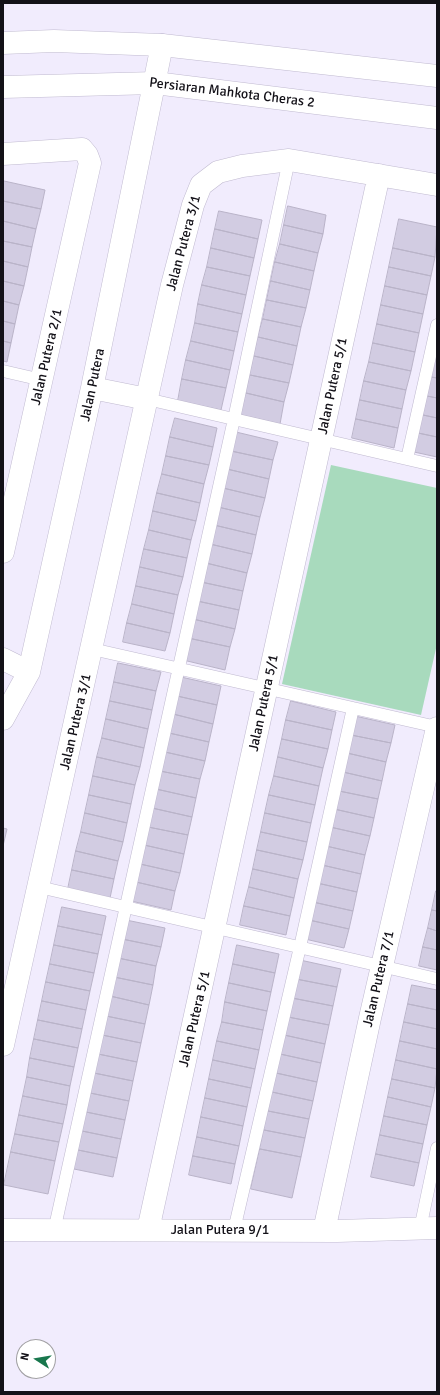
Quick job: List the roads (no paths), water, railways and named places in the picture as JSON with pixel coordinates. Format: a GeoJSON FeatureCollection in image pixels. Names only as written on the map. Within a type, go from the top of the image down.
{"type":"FeatureCollection","features":[{"type":"Feature","properties":{"kind":"street"},"geometry":{"type":"LineString","coordinates":[[3,43],[54,41],[162,45],[437,76]]}},
{"type":"Feature","properties":{"kind":"street","name":"Jalan Putera"},"geometry":{"type":"LineString","coordinates":[[3,719],[29,672],[92,388],[162,45]]}},
{"type":"Feature","properties":{"kind":"street","name":"Persiaran Mahkota Cheras 2"},"geometry":{"type":"LineString","coordinates":[[3,87],[155,83],[437,118]]}},
{"type":"Feature","properties":{"kind":"street","name":"Jalan Putera 2/1"},"geometry":{"type":"LineString","coordinates":[[3,154],[82,149],[87,155],[90,163],[3,552]]}},
{"type":"Feature","properties":{"kind":"street","name":"Jalan Putera 3/1"},"geometry":{"type":"LineString","coordinates":[[3,1045],[172,285],[193,205],[201,185],[218,172],[242,166],[289,160],[437,185]]}},
{"type":"Feature","properties":{"kind":"street","name":"Jalan Putera 5/1"},"geometry":{"type":"LineString","coordinates":[[148,1230],[379,175]]}},
{"type":"Feature","properties":{"kind":"street"},"geometry":{"type":"LineString","coordinates":[[92,388],[147,399]]}},
{"type":"Feature","properties":{"kind":"street"},"geometry":{"type":"LineString","coordinates":[[3,659],[29,672]]}},
{"type":"Feature","properties":{"kind":"street","name":"Jalan Putera 7/1"},"geometry":{"type":"LineString","coordinates":[[324,1231],[382,966],[437,727]]}},
{"type":"Feature","properties":{"kind":"street","name":"Jalan Putera 9/1"},"geometry":{"type":"LineString","coordinates":[[3,1230],[324,1231],[428,1228]]}},
{"type":"Feature","properties":{"kind":"lane"},"geometry":{"type":"LineString","coordinates":[[54,1231],[234,419],[289,160]]}},
{"type":"Feature","properties":{"kind":"lane"},"geometry":{"type":"LineString","coordinates":[[407,459],[437,325]]}},
{"type":"Feature","properties":{"kind":"lane"},"geometry":{"type":"LineString","coordinates":[[3,372],[42,380]]}},
{"type":"Feature","properties":{"kind":"lane"},"geometry":{"type":"LineString","coordinates":[[147,399],[437,466]]}},
{"type":"Feature","properties":{"kind":"lane"},"geometry":{"type":"LineString","coordinates":[[92,649],[437,727]]}},
{"type":"Feature","properties":{"kind":"lane"},"geometry":{"type":"LineString","coordinates":[[234,1230],[300,947],[352,708]]}},
{"type":"Feature","properties":{"kind":"lane"},"geometry":{"type":"LineString","coordinates":[[39,887],[437,979]]}},
{"type":"Feature","properties":{"kind":"lane"},"geometry":{"type":"LineString","coordinates":[[428,1228],[437,1148]]}}]}
